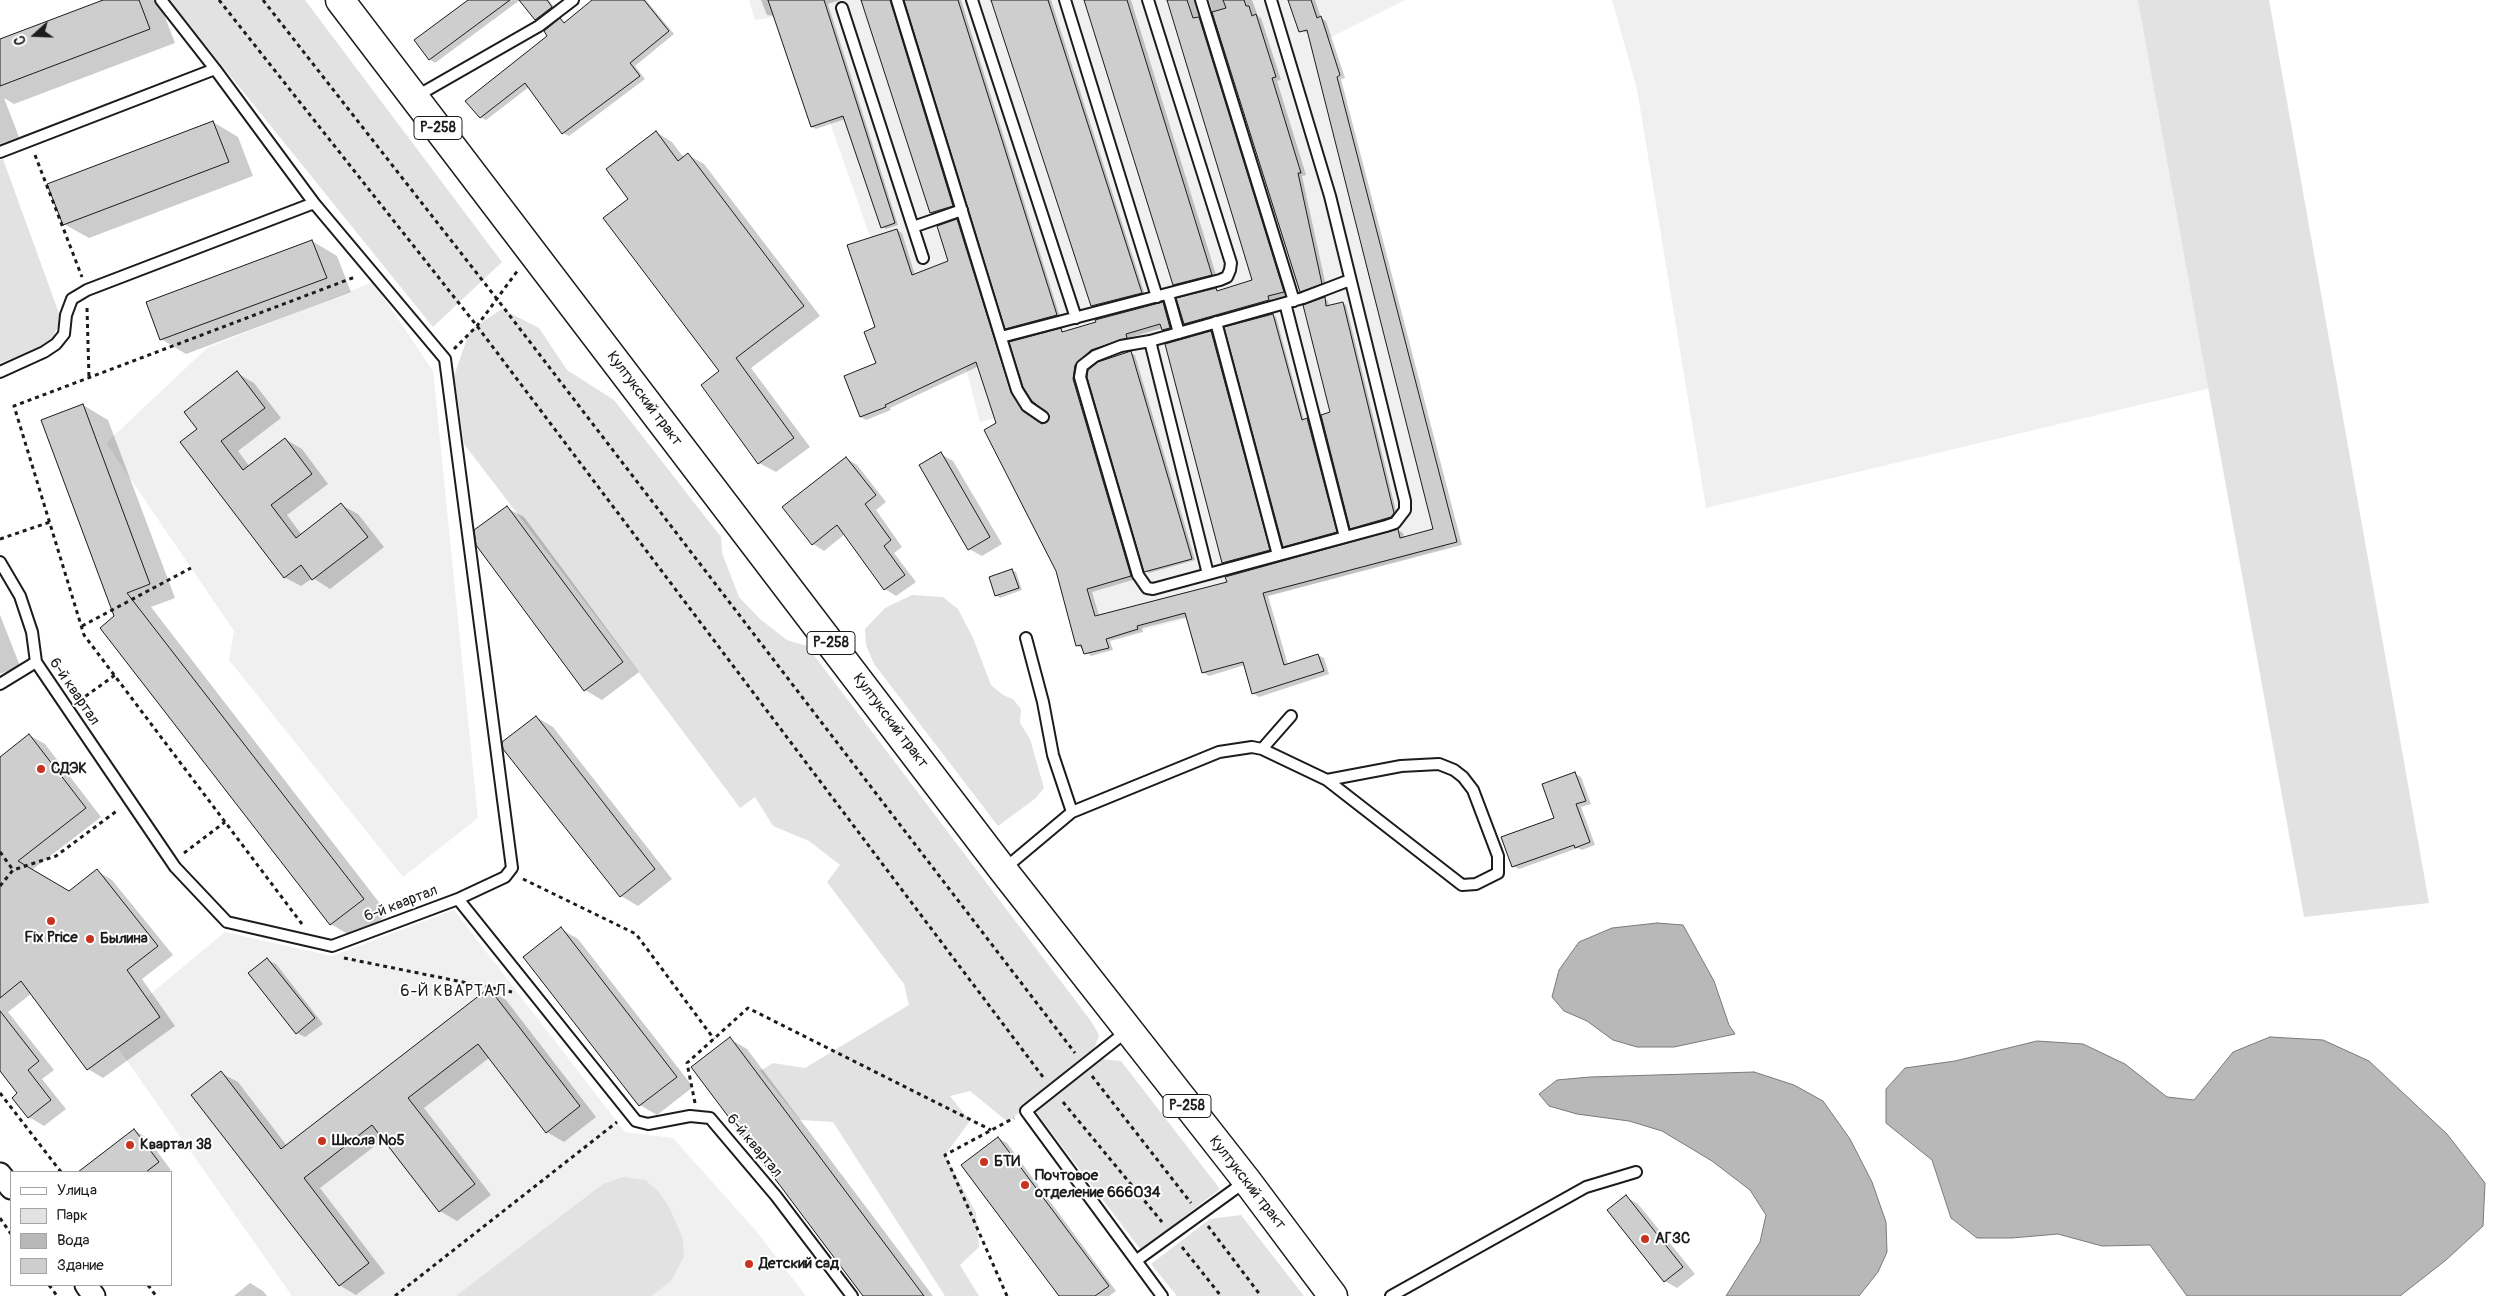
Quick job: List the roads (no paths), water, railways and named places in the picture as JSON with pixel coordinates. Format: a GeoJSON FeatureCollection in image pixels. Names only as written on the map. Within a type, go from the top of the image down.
{"type":"FeatureCollection","features":[{"type":"Feature","properties":{"kind":"main road","name":"Култукский тракт"},"geometry":{"type":"LineString","coordinates":[[340,0],[1003,870],[1247,1181],[1333,1296]]}},
{"type":"Feature","properties":{"kind":"street"},"geometry":{"type":"LineString","coordinates":[[0,1174],[10,1187]]}},
{"type":"Feature","properties":{"kind":"lane"},"geometry":{"type":"LineString","coordinates":[[161,0],[215,69],[314,203],[445,359],[512,868],[505,877],[458,899]]}},
{"type":"Feature","properties":{"kind":"lane"},"geometry":{"type":"LineString","coordinates":[[897,0],[1022,400],[1043,417]]}},
{"type":"Feature","properties":{"kind":"lane"},"geometry":{"type":"LineString","coordinates":[[972,0],[1076,318]]}},
{"type":"Feature","properties":{"kind":"lane"},"geometry":{"type":"LineString","coordinates":[[1064,0],[1157,297]]}},
{"type":"Feature","properties":{"kind":"lane"},"geometry":{"type":"LineString","coordinates":[[1001,337],[1227,277],[1231,263],[1148,0]]}},
{"type":"Feature","properties":{"kind":"lane"},"geometry":{"type":"LineString","coordinates":[[1201,0],[1290,302],[1345,537]]}},
{"type":"Feature","properties":{"kind":"lane"},"geometry":{"type":"LineString","coordinates":[[1271,0],[1330,196],[1405,501],[1405,510],[1395,522],[1345,537],[1153,589],[1142,583],[1138,576],[1080,377],[1082,366],[1095,356],[1121,346],[1150,341],[1290,302],[1350,280]]}},
{"type":"Feature","properties":{"kind":"lane"},"geometry":{"type":"LineString","coordinates":[[414,97],[539,26],[570,1]]}},
{"type":"Feature","properties":{"kind":"lane"},"geometry":{"type":"LineString","coordinates":[[842,8],[923,258]]}},
{"type":"Feature","properties":{"kind":"lane"},"geometry":{"type":"LineString","coordinates":[[0,152],[215,69]]}},
{"type":"Feature","properties":{"kind":"lane"},"geometry":{"type":"LineString","coordinates":[[0,372],[44,352],[56,344],[64,334],[66,315],[72,299],[87,290],[314,203]]}},
{"type":"Feature","properties":{"kind":"lane"},"geometry":{"type":"LineString","coordinates":[[913,227],[962,210]]}},
{"type":"Feature","properties":{"kind":"lane"},"geometry":{"type":"LineString","coordinates":[[1168,294],[1179,333]]}},
{"type":"Feature","properties":{"kind":"lane"},"geometry":{"type":"LineString","coordinates":[[1216,322],[1278,555]]}},
{"type":"Feature","properties":{"kind":"lane"},"geometry":{"type":"LineString","coordinates":[[1150,341],[1208,574]]}},
{"type":"Feature","properties":{"kind":"lane"},"geometry":{"type":"LineString","coordinates":[[0,562],[20,596],[32,632],[36,662]]}},
{"type":"Feature","properties":{"kind":"lane"},"geometry":{"type":"LineString","coordinates":[[1026,638],[1043,702],[1053,755],[1072,812]]}},
{"type":"Feature","properties":{"kind":"lane","name":"6-й квартал"},"geometry":{"type":"LineString","coordinates":[[0,684],[36,662],[172,862],[227,922],[332,946],[458,899],[636,1121],[648,1124],[697,1117],[710,1118],[776,1196],[852,1296]]}},
{"type":"Feature","properties":{"kind":"lane"},"geometry":{"type":"LineString","coordinates":[[1262,749],[1291,716]]}},
{"type":"Feature","properties":{"kind":"lane"},"geometry":{"type":"LineString","coordinates":[[1003,870],[1072,812],[1219,752],[1241,748],[1262,749],[1327,780],[1429,862],[1462,885],[1476,884],[1498,873],[1498,856],[1473,790],[1463,777],[1454,770],[1439,764],[1402,766],[1327,780]]}},
{"type":"Feature","properties":{"kind":"lane"},"geometry":{"type":"LineString","coordinates":[[1128,1030],[1026,1111],[1162,1296]]}},
{"type":"Feature","properties":{"kind":"lane"},"geometry":{"type":"LineString","coordinates":[[1391,1296],[1586,1187],[1636,1172]]}},
{"type":"Feature","properties":{"kind":"lane"},"geometry":{"type":"LineString","coordinates":[[1137,1260],[1247,1181]]}},
{"type":"Feature","properties":{"kind":"water"},"geometry":{"type":"Polygon","coordinates":[[[1657,923],[1683,925],[1714,981],[1729,1025],[1735,1034],[1674,1047],[1637,1047],[1613,1040],[1587,1021],[1564,1011],[1552,997],[1559,970],[1579,942],[1612,928],[1657,923]]]}},
{"type":"Feature","properties":{"kind":"water"},"geometry":{"type":"Polygon","coordinates":[[[2270,1037],[2323,1040],[2369,1061],[2447,1134],[2485,1183],[2483,1226],[2446,1260],[2400,1296],[2187,1296],[2150,1245],[2102,1246],[2058,1234],[2012,1238],[1977,1238],[1951,1218],[1932,1160],[1886,1123],[1886,1089],[1905,1068],[1955,1061],[2037,1041],[2083,1044],[2125,1064],[2167,1097],[2194,1100],[2233,1052],[2270,1037]]]}},
{"type":"Feature","properties":{"kind":"water"},"geometry":{"type":"Polygon","coordinates":[[[1754,1072],[1794,1085],[1823,1101],[1850,1139],[1872,1182],[1886,1222],[1887,1252],[1878,1272],[1859,1296],[1726,1296],[1760,1242],[1766,1215],[1750,1190],[1712,1161],[1662,1131],[1629,1121],[1577,1114],[1549,1106],[1539,1094],[1557,1080],[1590,1077],[1754,1072]]]}},
{"type":"Feature","properties":{"kind":"place","name":"СДЭК"},"geometry":{"type":"Point","coordinates":[41,769]}},
{"type":"Feature","properties":{"kind":"place","name":"Fix Price"},"geometry":{"type":"Point","coordinates":[51,921]}},
{"type":"Feature","properties":{"kind":"place","name":"Былина"},"geometry":{"type":"Point","coordinates":[90,939]}},
{"type":"Feature","properties":{"kind":"place","name":"Школа №5"},"geometry":{"type":"Point","coordinates":[322,1141]}},
{"type":"Feature","properties":{"kind":"place","name":"Квартал 38"},"geometry":{"type":"Point","coordinates":[130,1145]}},
{"type":"Feature","properties":{"kind":"place","name":"БТИ"},"geometry":{"type":"Point","coordinates":[984,1162]}},
{"type":"Feature","properties":{"kind":"place","name":"Почтовое отделение 666034"},"geometry":{"type":"Point","coordinates":[1025,1185]}},
{"type":"Feature","properties":{"kind":"place","name":"АГЗС"},"geometry":{"type":"Point","coordinates":[1645,1239]}},
{"type":"Feature","properties":{"kind":"place","name":"Детский сад"},"geometry":{"type":"Point","coordinates":[749,1264]}},
{"type":"Feature","properties":{"kind":"district","name":"6-Й КВАРТАЛ"},"geometry":{"type":"Point","coordinates":[453,992]}}]}
